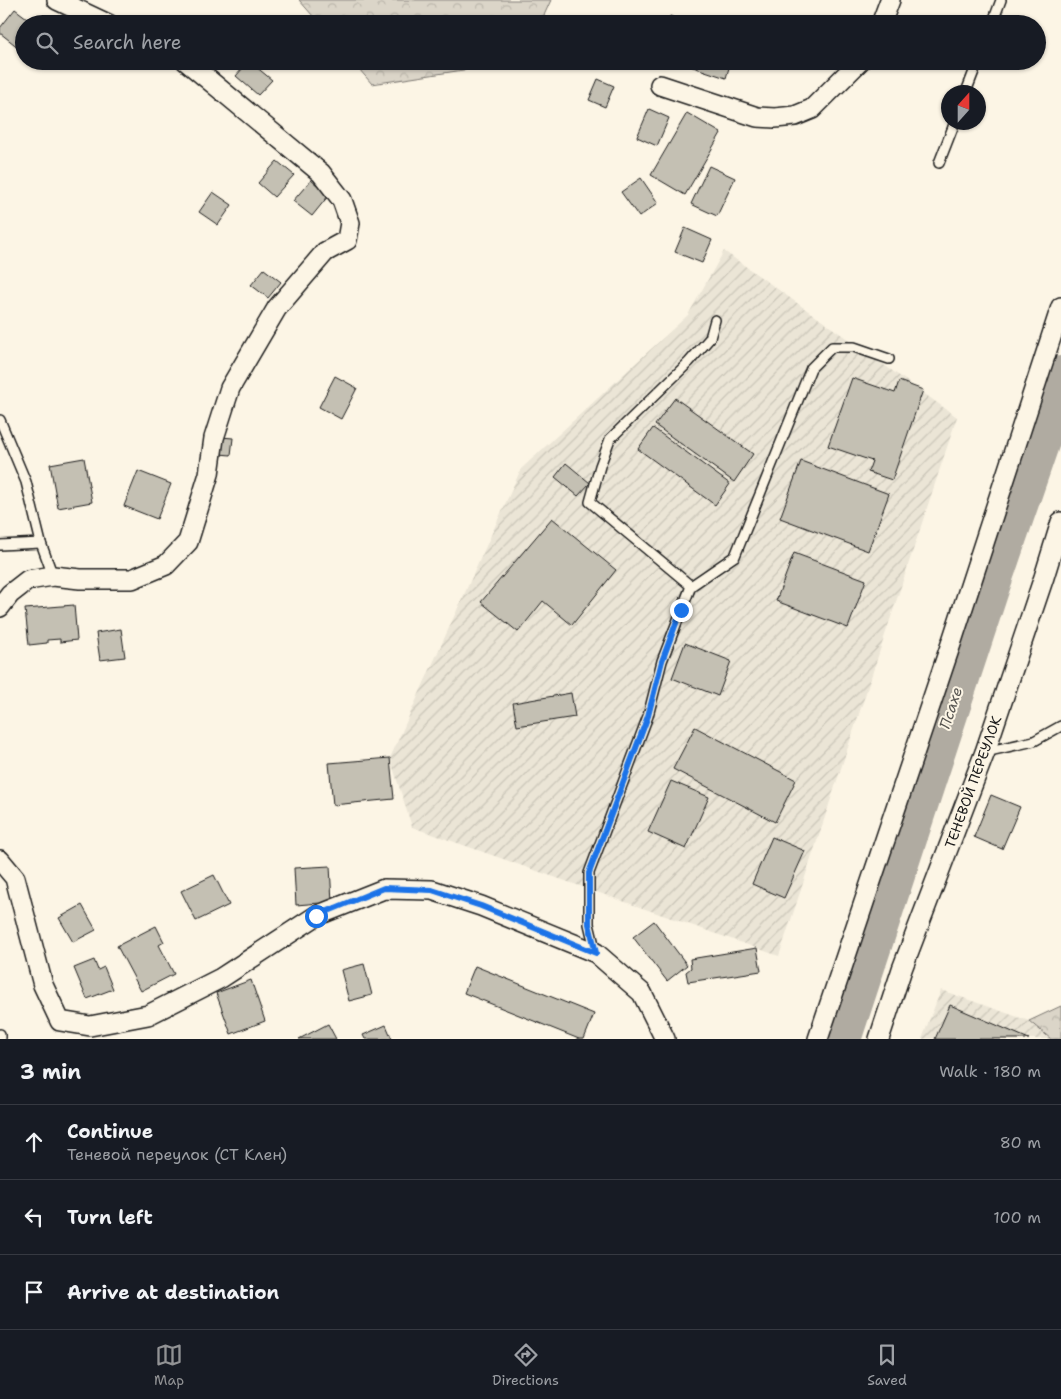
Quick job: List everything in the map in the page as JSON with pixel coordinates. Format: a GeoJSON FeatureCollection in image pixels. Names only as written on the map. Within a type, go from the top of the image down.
{"type":"FeatureCollection","features":[{"type":"Feature","properties":{"kind":"street"},"geometry":{"type":"LineString","coordinates":[[57,0],[89,15]]}},
{"type":"Feature","properties":{"kind":"street"},"geometry":{"type":"LineString","coordinates":[[884,15],[890,0]]}},
{"type":"Feature","properties":{"kind":"street"},"geometry":{"type":"LineString","coordinates":[[0,607],[10,594],[28,580],[52,576],[80,579],[132,579],[166,565],[188,542],[209,474],[214,438],[230,388],[277,308],[325,252],[347,240],[350,223],[342,200],[320,173],[197,70]]}},
{"type":"Feature","properties":{"kind":"street"},"geometry":{"type":"LineString","coordinates":[[660,85],[757,117],[795,116],[812,109],[851,70]]}},
{"type":"Feature","properties":{"kind":"street"},"geometry":{"type":"LineString","coordinates":[[818,1039],[1061,307]]}},
{"type":"Feature","properties":{"kind":"street","name":"ТЕНЕВОЙ ПЕРЕУЛОК"},"geometry":{"type":"LineString","coordinates":[[879,1039],[902,969],[985,752],[1061,522]]}},
{"type":"Feature","properties":{"kind":"street"},"geometry":{"type":"LineString","coordinates":[[0,860],[15,878],[42,984],[60,1021],[90,1026],[148,1015],[221,978],[316,916],[384,888],[432,890],[481,906],[596,953],[642,993],[665,1039]]}},
{"type":"Feature","properties":{"kind":"lane"},"geometry":{"type":"LineString","coordinates":[[995,15],[1001,0]]}},
{"type":"Feature","properties":{"kind":"lane"},"geometry":{"type":"LineString","coordinates":[[969,85],[975,70]]}},
{"type":"Feature","properties":{"kind":"lane"},"geometry":{"type":"LineString","coordinates":[[939,163],[952,130]]}},
{"type":"Feature","properties":{"kind":"lane"},"geometry":{"type":"LineString","coordinates":[[691,586],[590,502],[610,438],[689,362],[710,338],[715,320]]}},
{"type":"Feature","properties":{"kind":"lane"},"geometry":{"type":"LineString","coordinates":[[596,953],[589,924],[589,873],[648,716],[662,661],[691,586],[735,556],[811,368],[832,347],[854,347],[889,359]]}},
{"type":"Feature","properties":{"kind":"lane"},"geometry":{"type":"LineString","coordinates":[[0,420],[26,482],[41,543],[52,576]]}},
{"type":"Feature","properties":{"kind":"lane"},"geometry":{"type":"LineString","coordinates":[[0,545],[41,543]]}},
{"type":"Feature","properties":{"kind":"lane"},"geometry":{"type":"LineString","coordinates":[[985,752],[1034,741],[1061,726]]}},
{"type":"Feature","properties":{"kind":"lane"},"geometry":{"type":"LineString","coordinates":[[0,1034],[0,1039]]}},
{"type":"Feature","properties":{"kind":"shaded area"},"geometry":{"type":"Polygon","coordinates":[[[724,251],[957,417],[779,956],[412,827],[390,758],[521,469],[688,315],[724,251]]]}},
{"type":"Feature","properties":{"kind":"shaded area"},"geometry":{"type":"Polygon","coordinates":[[[941,990],[1029,1021],[1051,1039],[922,1039],[941,990]]]}},
{"type":"Feature","properties":{"kind":"green space"},"geometry":{"type":"Polygon","coordinates":[[[299,0],[551,0],[544,15],[312,15],[299,0]]]}},
{"type":"Feature","properties":{"kind":"green space"},"geometry":{"type":"Polygon","coordinates":[[[360,70],[463,70],[372,84],[360,70]]]}},
{"type":"Feature","properties":{"kind":"green space"},"geometry":{"type":"Polygon","coordinates":[[[1061,1006],[1061,1039],[1051,1039],[1029,1021],[1061,1006]]]}},
{"type":"Feature","properties":{"kind":"building"},"geometry":{"type":"Polygon","coordinates":[[[15,9],[23,15],[15,15],[15,45],[0,33],[0,28],[15,9]]]}},
{"type":"Feature","properties":{"kind":"building"},"geometry":{"type":"Polygon","coordinates":[[[241,70],[260,70],[272,80],[258,95],[236,76],[241,70]]]}},
{"type":"Feature","properties":{"kind":"building"},"geometry":{"type":"Polygon","coordinates":[[[702,70],[728,70],[726,78],[702,70]]]}},
{"type":"Feature","properties":{"kind":"building"},"geometry":{"type":"Polygon","coordinates":[[[598,79],[614,86],[605,107],[589,100],[598,79]]]}},
{"type":"Feature","properties":{"kind":"building"},"geometry":{"type":"Polygon","coordinates":[[[649,109],[669,118],[657,146],[637,137],[649,109]]]}},
{"type":"Feature","properties":{"kind":"building"},"geometry":{"type":"Polygon","coordinates":[[[687,113],[721,133],[685,195],[651,175],[687,113]]]}},
{"type":"Feature","properties":{"kind":"building"},"geometry":{"type":"Polygon","coordinates":[[[277,161],[294,175],[274,197],[258,183],[277,161]]]}},
{"type":"Feature","properties":{"kind":"building"},"geometry":{"type":"Polygon","coordinates":[[[709,166],[735,178],[717,216],[691,204],[709,166]]]}},
{"type":"Feature","properties":{"kind":"building"},"geometry":{"type":"Polygon","coordinates":[[[641,178],[658,203],[639,217],[621,192],[641,178]]]}},
{"type":"Feature","properties":{"kind":"building"},"geometry":{"type":"Polygon","coordinates":[[[311,180],[329,195],[312,216],[293,201],[311,180]]]}},
{"type":"Feature","properties":{"kind":"building"},"geometry":{"type":"Polygon","coordinates":[[[213,192],[232,205],[218,225],[199,212],[213,192]]]}},
{"type":"Feature","properties":{"kind":"building"},"geometry":{"type":"Polygon","coordinates":[[[685,228],[712,240],[702,263],[675,252],[685,228]]]}},
{"type":"Feature","properties":{"kind":"building"},"geometry":{"type":"Polygon","coordinates":[[[264,269],[281,282],[268,298],[251,285],[264,269]]]}},
{"type":"Feature","properties":{"kind":"building"},"geometry":{"type":"Polygon","coordinates":[[[335,376],[357,388],[341,419],[319,407],[335,376]]]}},
{"type":"Feature","properties":{"kind":"building"},"geometry":{"type":"Polygon","coordinates":[[[852,378],[895,393],[899,381],[923,390],[892,480],[868,472],[872,461],[828,446],[852,378]]]}},
{"type":"Feature","properties":{"kind":"building"},"geometry":{"type":"Polygon","coordinates":[[[675,398],[753,454],[734,482],[655,425],[675,398]]]}},
{"type":"Feature","properties":{"kind":"building"},"geometry":{"type":"Polygon","coordinates":[[[653,428],[730,484],[715,505],[638,449],[653,428]]]}},
{"type":"Feature","properties":{"kind":"building"},"geometry":{"type":"Polygon","coordinates":[[[221,437],[233,438],[231,455],[219,454],[221,437]]]}},
{"type":"Feature","properties":{"kind":"building"},"geometry":{"type":"Polygon","coordinates":[[[84,458],[92,502],[58,508],[50,464],[84,458]]]}},
{"type":"Feature","properties":{"kind":"building"},"geometry":{"type":"Polygon","coordinates":[[[801,461],[889,494],[868,551],[780,518],[801,461]]]}},
{"type":"Feature","properties":{"kind":"building"},"geometry":{"type":"Polygon","coordinates":[[[566,463],[590,483],[578,496],[555,477],[566,463]]]}},
{"type":"Feature","properties":{"kind":"building"},"geometry":{"type":"Polygon","coordinates":[[[138,471],[171,484],[157,519],[124,506],[138,471]]]}},
{"type":"Feature","properties":{"kind":"building"},"geometry":{"type":"Polygon","coordinates":[[[552,518],[616,570],[572,625],[543,601],[518,632],[481,602],[552,518]]]}},
{"type":"Feature","properties":{"kind":"building"},"geometry":{"type":"Polygon","coordinates":[[[794,553],[866,580],[848,628],[776,601],[794,553]]]}},
{"type":"Feature","properties":{"kind":"building"},"geometry":{"type":"Polygon","coordinates":[[[74,605],[77,640],[60,642],[60,639],[47,640],[47,643],[29,645],[25,609],[74,605]]]}},
{"type":"Feature","properties":{"kind":"building"},"geometry":{"type":"Polygon","coordinates":[[[121,629],[125,657],[100,660],[96,633],[121,629]]]}},
{"type":"Feature","properties":{"kind":"building"},"geometry":{"type":"Polygon","coordinates":[[[685,643],[731,661],[718,696],[672,678],[685,643]]]}},
{"type":"Feature","properties":{"kind":"building"},"geometry":{"type":"Polygon","coordinates":[[[571,693],[575,717],[517,726],[513,703],[571,693]]]}},
{"type":"Feature","properties":{"kind":"building"},"geometry":{"type":"Polygon","coordinates":[[[695,727],[796,780],[775,822],[673,769],[695,727]]]}},
{"type":"Feature","properties":{"kind":"building"},"geometry":{"type":"Polygon","coordinates":[[[390,758],[394,799],[333,805],[329,763],[390,758]]]}},
{"type":"Feature","properties":{"kind":"building"},"geometry":{"type":"Polygon","coordinates":[[[671,781],[709,797],[686,849],[648,832],[671,781]]]}},
{"type":"Feature","properties":{"kind":"building"},"geometry":{"type":"Polygon","coordinates":[[[991,795],[1020,807],[1002,849],[974,837],[991,795]]]}},
{"type":"Feature","properties":{"kind":"building"},"geometry":{"type":"Polygon","coordinates":[[[772,837],[805,851],[784,898],[752,884],[772,837]]]}},
{"type":"Feature","properties":{"kind":"building"},"geometry":{"type":"Polygon","coordinates":[[[330,866],[332,902],[296,905],[294,868],[330,866]]]}},
{"type":"Feature","properties":{"kind":"building"},"geometry":{"type":"Polygon","coordinates":[[[214,875],[229,905],[196,921],[181,891],[214,875]]]}},
{"type":"Feature","properties":{"kind":"building"},"geometry":{"type":"Polygon","coordinates":[[[82,905],[96,930],[73,942],[59,918],[82,905]]]}},
{"type":"Feature","properties":{"kind":"building"},"geometry":{"type":"Polygon","coordinates":[[[654,921],[687,965],[667,981],[633,937],[654,921]]]}},
{"type":"Feature","properties":{"kind":"building"},"geometry":{"type":"Polygon","coordinates":[[[156,926],[164,942],[159,945],[174,974],[141,991],[117,946],[156,926]]]}},
{"type":"Feature","properties":{"kind":"building"},"geometry":{"type":"Polygon","coordinates":[[[757,948],[761,971],[688,982],[686,972],[691,968],[690,959],[757,948]]]}},
{"type":"Feature","properties":{"kind":"building"},"geometry":{"type":"Polygon","coordinates":[[[94,960],[98,970],[104,967],[113,989],[87,999],[74,968],[94,960]]]}},
{"type":"Feature","properties":{"kind":"building"},"geometry":{"type":"Polygon","coordinates":[[[364,964],[372,995],[349,1001],[341,970],[364,964]]]}},
{"type":"Feature","properties":{"kind":"building"},"geometry":{"type":"Polygon","coordinates":[[[475,966],[594,1014],[584,1039],[579,1039],[464,993],[475,966]]]}},
{"type":"Feature","properties":{"kind":"building"},"geometry":{"type":"Polygon","coordinates":[[[251,980],[265,1021],[231,1034],[216,993],[251,980]]]}},
{"type":"Feature","properties":{"kind":"building"},"geometry":{"type":"Polygon","coordinates":[[[950,1005],[1029,1039],[935,1039],[950,1005]]]}},
{"type":"Feature","properties":{"kind":"building"},"geometry":{"type":"Polygon","coordinates":[[[328,1024],[336,1039],[299,1039],[328,1024]]]}},
{"type":"Feature","properties":{"kind":"building"},"geometry":{"type":"Polygon","coordinates":[[[386,1025],[392,1039],[365,1039],[363,1035],[386,1025]]]}},
{"type":"Feature","properties":{"kind":"waterway","name":"Псахе"},"geometry":{"type":"LineString","coordinates":[[840,1039],[988,589],[1061,377]]}},
{"type":"Feature","properties":{"kind":"route"},"geometry":{"type":"LineString","coordinates":[[316,916],[384,888],[432,890],[481,906],[596,953],[589,924],[589,873],[648,716],[662,661],[681,610]]}}]}
